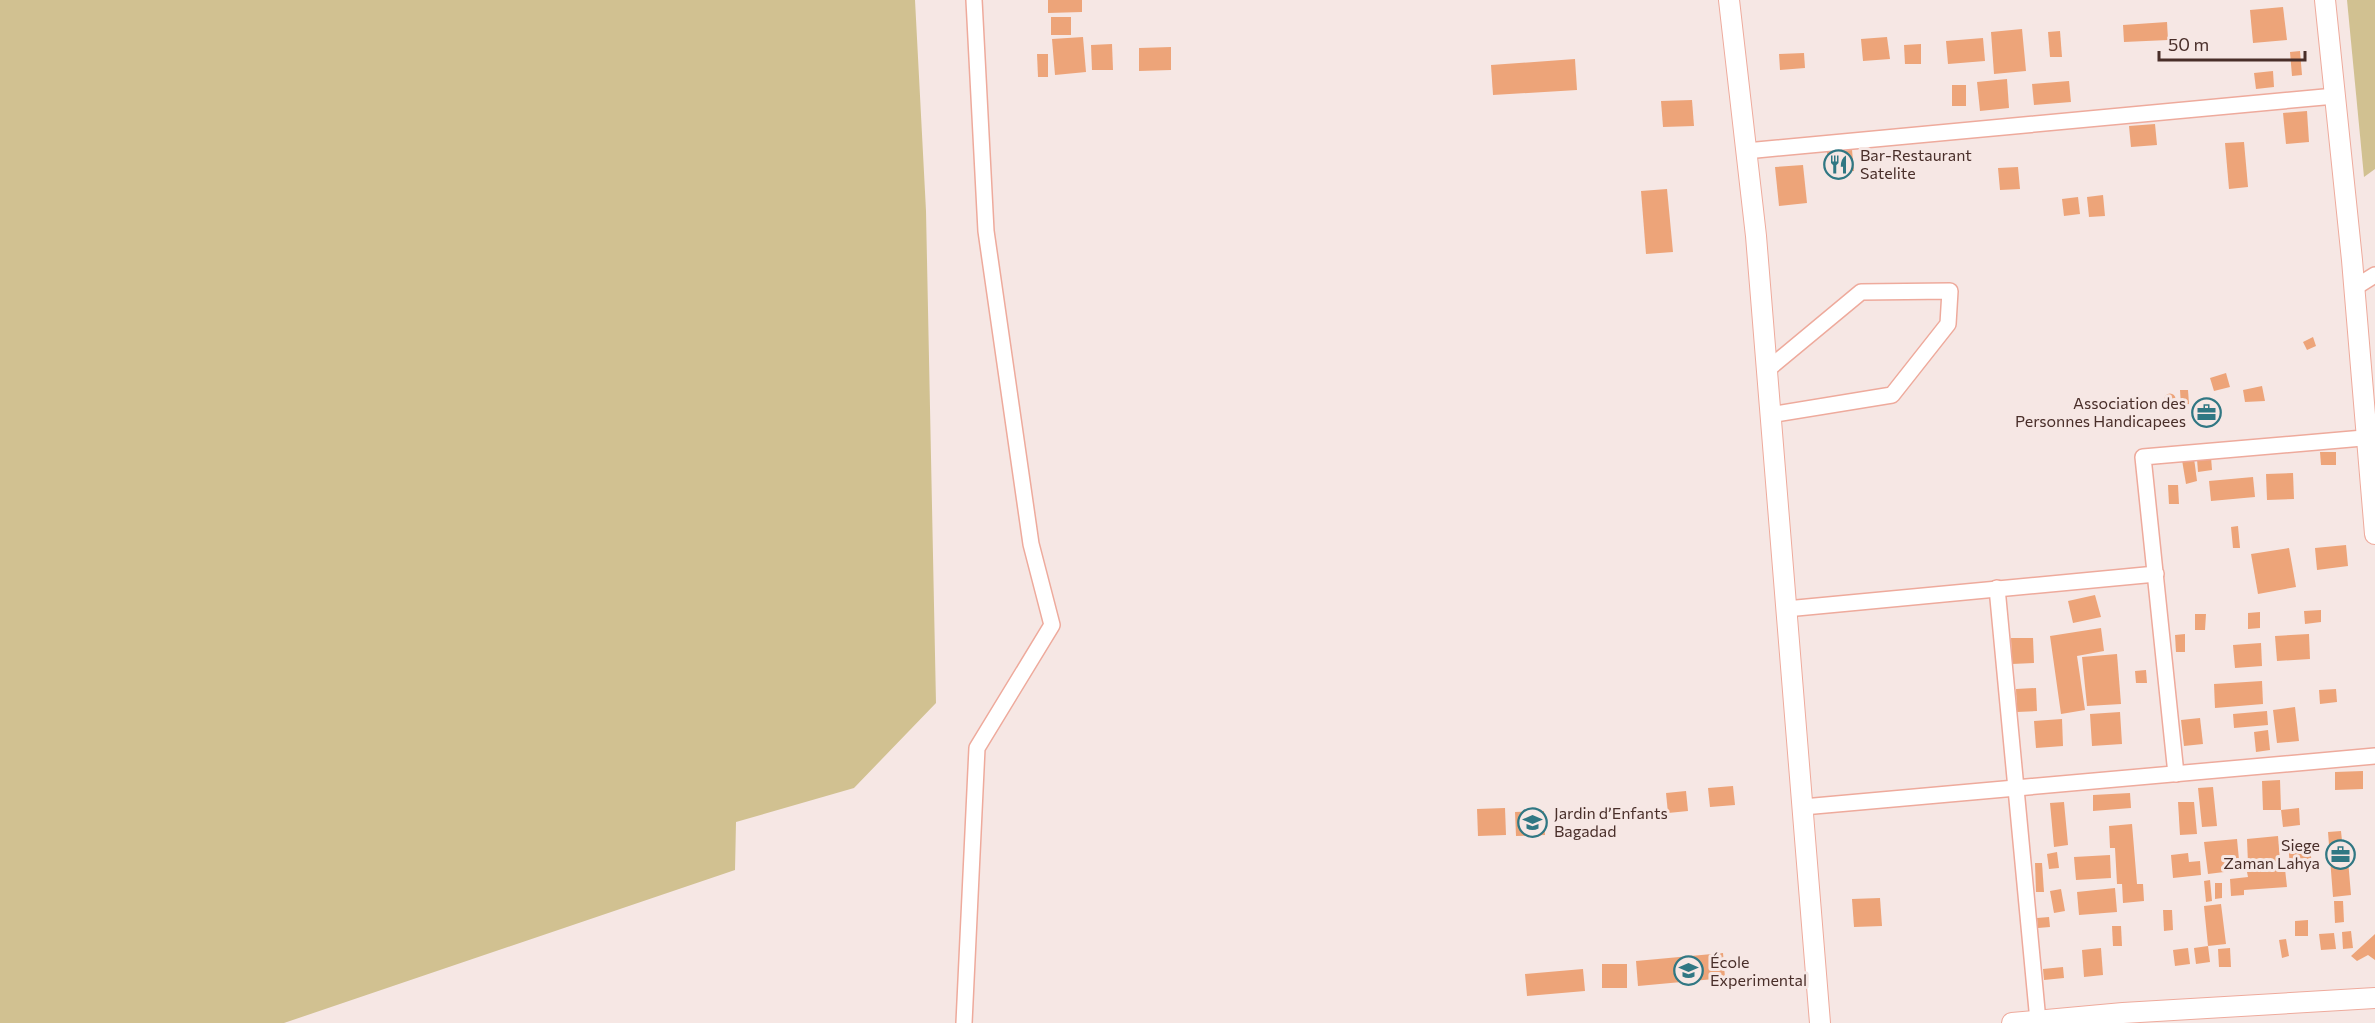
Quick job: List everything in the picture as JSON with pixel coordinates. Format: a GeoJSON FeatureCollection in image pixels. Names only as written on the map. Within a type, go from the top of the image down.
{"type":"FeatureCollection","features":[{"type":"Feature","properties":{"kind":"street"},"geometry":{"type":"LineString","coordinates":[[964,1023],[976,748],[1052,625],[1031,544],[986,231],[975,0]]}},
{"type":"Feature","properties":{"kind":"street"},"geometry":{"type":"LineString","coordinates":[[1729,0],[1767,370],[1820,1023]]}},
{"type":"Feature","properties":{"kind":"street"},"geometry":{"type":"LineString","coordinates":[[2325,0],[2371,438],[2375,534]]}},
{"type":"Feature","properties":{"kind":"street"},"geometry":{"type":"LineString","coordinates":[[1746,151],[2335,96]]}},
{"type":"Feature","properties":{"kind":"street"},"geometry":{"type":"LineString","coordinates":[[2354,288],[2375,275]]}},
{"type":"Feature","properties":{"kind":"street"},"geometry":{"type":"LineString","coordinates":[[1767,370],[1861,292],[1950,291],[1948,324],[1892,395],[1770,415]]}},
{"type":"Feature","properties":{"kind":"street"},"geometry":{"type":"LineString","coordinates":[[2175,774],[2143,457],[2371,438]]}},
{"type":"Feature","properties":{"kind":"street"},"geometry":{"type":"LineString","coordinates":[[1786,609],[2156,574]]}},
{"type":"Feature","properties":{"kind":"street"},"geometry":{"type":"LineString","coordinates":[[1997,588],[2038,1020]]}},
{"type":"Feature","properties":{"kind":"street"},"geometry":{"type":"LineString","coordinates":[[1803,807],[2375,756]]}},
{"type":"Feature","properties":{"kind":"street"},"geometry":{"type":"LineString","coordinates":[[2012,1023],[2038,1020],[2123,1018],[2375,998]]}},
{"type":"Feature","properties":{"kind":"shaded area"},"geometry":{"type":"Polygon","coordinates":[[[0,0],[915,0],[926,211],[936,703],[854,788],[736,822],[735,870],[284,1023],[0,1023],[0,0]]]}},
{"type":"Feature","properties":{"kind":"shaded area"},"geometry":{"type":"Polygon","coordinates":[[[2347,0],[2375,0],[2375,169],[2364,177],[2347,0]]]}},
{"type":"Feature","properties":{"kind":"building"},"geometry":{"type":"Polygon","coordinates":[[[1048,0],[1082,0],[1082,12],[1048,13],[1048,0]]]}},
{"type":"Feature","properties":{"kind":"building"},"geometry":{"type":"Polygon","coordinates":[[[2283,7],[2287,40],[2253,43],[2250,10],[2283,7]]]}},
{"type":"Feature","properties":{"kind":"building"},"geometry":{"type":"Polygon","coordinates":[[[1051,17],[1071,17],[1071,35],[1051,35],[1051,17]]]}},
{"type":"Feature","properties":{"kind":"building"},"geometry":{"type":"Polygon","coordinates":[[[2167,22],[2168,40],[2124,42],[2123,25],[2167,22]]]}},
{"type":"Feature","properties":{"kind":"building"},"geometry":{"type":"Polygon","coordinates":[[[2022,29],[2026,71],[1994,74],[1991,32],[2022,29]]]}},
{"type":"Feature","properties":{"kind":"building"},"geometry":{"type":"Polygon","coordinates":[[[2060,31],[2062,57],[2050,57],[2048,32],[2060,31]]]}},
{"type":"Feature","properties":{"kind":"building"},"geometry":{"type":"Polygon","coordinates":[[[1083,37],[1086,72],[1055,75],[1052,39],[1083,37]]]}},
{"type":"Feature","properties":{"kind":"building"},"geometry":{"type":"Polygon","coordinates":[[[1887,37],[1890,59],[1863,61],[1861,39],[1887,37]]]}},
{"type":"Feature","properties":{"kind":"building"},"geometry":{"type":"Polygon","coordinates":[[[1983,38],[1985,61],[1948,64],[1946,41],[1983,38]]]}},
{"type":"Feature","properties":{"kind":"building"},"geometry":{"type":"Polygon","coordinates":[[[1112,44],[1113,70],[1092,70],[1091,45],[1112,44]]]}},
{"type":"Feature","properties":{"kind":"building"},"geometry":{"type":"Polygon","coordinates":[[[1921,44],[1921,64],[1905,64],[1904,45],[1921,44]]]}},
{"type":"Feature","properties":{"kind":"building"},"geometry":{"type":"Polygon","coordinates":[[[1171,47],[1171,70],[1139,71],[1139,48],[1171,47]]]}},
{"type":"Feature","properties":{"kind":"building"},"geometry":{"type":"Polygon","coordinates":[[[2300,51],[2302,75],[2292,76],[2290,52],[2300,51]]]}},
{"type":"Feature","properties":{"kind":"building"},"geometry":{"type":"Polygon","coordinates":[[[1804,53],[1805,68],[1780,70],[1779,54],[1804,53]]]}},
{"type":"Feature","properties":{"kind":"building"},"geometry":{"type":"Polygon","coordinates":[[[1037,54],[1048,54],[1048,77],[1038,77],[1037,54]]]}},
{"type":"Feature","properties":{"kind":"building"},"geometry":{"type":"Polygon","coordinates":[[[1575,59],[1577,90],[1493,95],[1491,65],[1575,59]]]}},
{"type":"Feature","properties":{"kind":"building"},"geometry":{"type":"Polygon","coordinates":[[[2273,71],[2274,87],[2256,89],[2254,73],[2273,71]]]}},
{"type":"Feature","properties":{"kind":"building"},"geometry":{"type":"Polygon","coordinates":[[[2007,79],[2009,108],[1980,111],[1977,82],[2007,79]]]}},
{"type":"Feature","properties":{"kind":"building"},"geometry":{"type":"Polygon","coordinates":[[[2069,81],[2071,102],[2034,105],[2032,84],[2069,81]]]}},
{"type":"Feature","properties":{"kind":"building"},"geometry":{"type":"Polygon","coordinates":[[[1952,85],[1966,85],[1966,106],[1952,106],[1952,85]]]}},
{"type":"Feature","properties":{"kind":"building"},"geometry":{"type":"Polygon","coordinates":[[[1692,100],[1694,126],[1663,127],[1661,101],[1692,100]]]}},
{"type":"Feature","properties":{"kind":"building"},"geometry":{"type":"Polygon","coordinates":[[[2307,111],[2309,142],[2286,144],[2283,113],[2307,111]]]}},
{"type":"Feature","properties":{"kind":"building"},"geometry":{"type":"Polygon","coordinates":[[[2155,124],[2157,145],[2131,147],[2129,126],[2155,124]]]}},
{"type":"Feature","properties":{"kind":"building"},"geometry":{"type":"Polygon","coordinates":[[[2244,142],[2248,187],[2229,189],[2225,143],[2244,142]]]}},
{"type":"Feature","properties":{"kind":"building"},"geometry":{"type":"Polygon","coordinates":[[[1852,150],[1854,171],[1829,173],[1827,152],[1852,150]]]}},
{"type":"Feature","properties":{"kind":"building"},"geometry":{"type":"Polygon","coordinates":[[[1803,165],[1807,203],[1779,206],[1775,167],[1803,165]]]}},
{"type":"Feature","properties":{"kind":"building"},"geometry":{"type":"Polygon","coordinates":[[[2018,167],[2020,189],[2000,190],[1998,168],[2018,167]]]}},
{"type":"Feature","properties":{"kind":"building"},"geometry":{"type":"Polygon","coordinates":[[[1667,189],[1673,252],[1646,254],[1641,191],[1667,189]]]}},
{"type":"Feature","properties":{"kind":"building"},"geometry":{"type":"Polygon","coordinates":[[[2103,195],[2105,216],[2089,217],[2087,197],[2103,195]]]}},
{"type":"Feature","properties":{"kind":"building"},"geometry":{"type":"Polygon","coordinates":[[[2078,197],[2080,214],[2064,216],[2062,199],[2078,197]]]}},
{"type":"Feature","properties":{"kind":"building"},"geometry":{"type":"Polygon","coordinates":[[[2313,337],[2316,346],[2307,350],[2303,342],[2313,337]]]}},
{"type":"Feature","properties":{"kind":"building"},"geometry":{"type":"Polygon","coordinates":[[[2226,373],[2230,387],[2214,391],[2210,378],[2226,373]]]}},
{"type":"Feature","properties":{"kind":"building"},"geometry":{"type":"Polygon","coordinates":[[[2262,386],[2265,401],[2245,402],[2243,390],[2262,386]]]}},
{"type":"Feature","properties":{"kind":"building"},"geometry":{"type":"Polygon","coordinates":[[[2180,390],[2188,390],[2189,404],[2181,405],[2180,390]]]}},
{"type":"Feature","properties":{"kind":"building"},"geometry":{"type":"Polygon","coordinates":[[[2170,393],[2176,399],[2170,405],[2164,399],[2170,393]]]}},
{"type":"Feature","properties":{"kind":"building"},"geometry":{"type":"Polygon","coordinates":[[[2198,405],[2214,405],[2215,420],[2199,420],[2198,405]]]}},
{"type":"Feature","properties":{"kind":"building"},"geometry":{"type":"Polygon","coordinates":[[[2320,452],[2336,452],[2336,465],[2321,465],[2320,452]]]}},
{"type":"Feature","properties":{"kind":"building"},"geometry":{"type":"Polygon","coordinates":[[[2211,457],[2212,470],[2198,472],[2197,459],[2211,457]]]}},
{"type":"Feature","properties":{"kind":"building"},"geometry":{"type":"Polygon","coordinates":[[[2194,458],[2197,481],[2186,484],[2182,460],[2194,458]]]}},
{"type":"Feature","properties":{"kind":"building"},"geometry":{"type":"Polygon","coordinates":[[[2293,473],[2294,499],[2267,500],[2266,474],[2293,473]]]}},
{"type":"Feature","properties":{"kind":"building"},"geometry":{"type":"Polygon","coordinates":[[[2253,477],[2255,497],[2211,501],[2209,481],[2253,477]]]}},
{"type":"Feature","properties":{"kind":"building"},"geometry":{"type":"Polygon","coordinates":[[[2168,485],[2178,485],[2179,504],[2169,504],[2168,485]]]}},
{"type":"Feature","properties":{"kind":"building"},"geometry":{"type":"Polygon","coordinates":[[[2238,526],[2240,548],[2233,548],[2231,527],[2238,526]]]}},
{"type":"Feature","properties":{"kind":"building"},"geometry":{"type":"Polygon","coordinates":[[[2346,545],[2348,566],[2317,570],[2315,548],[2346,545]]]}},
{"type":"Feature","properties":{"kind":"building"},"geometry":{"type":"Polygon","coordinates":[[[2289,548],[2296,587],[2258,594],[2251,554],[2289,548]]]}},
{"type":"Feature","properties":{"kind":"building"},"geometry":{"type":"Polygon","coordinates":[[[2095,595],[2101,617],[2073,623],[2068,601],[2095,595]]]}},
{"type":"Feature","properties":{"kind":"building"},"geometry":{"type":"Polygon","coordinates":[[[2321,610],[2321,622],[2305,624],[2304,611],[2321,610]]]}},
{"type":"Feature","properties":{"kind":"building"},"geometry":{"type":"Polygon","coordinates":[[[2260,612],[2260,628],[2248,629],[2248,613],[2260,612]]]}},
{"type":"Feature","properties":{"kind":"building"},"geometry":{"type":"Polygon","coordinates":[[[2195,614],[2206,614],[2205,630],[2195,630],[2195,614]]]}},
{"type":"Feature","properties":{"kind":"building"},"geometry":{"type":"Polygon","coordinates":[[[2101,628],[2104,651],[2077,656],[2085,710],[2061,714],[2050,636],[2101,628]]]}},
{"type":"Feature","properties":{"kind":"building"},"geometry":{"type":"Polygon","coordinates":[[[2185,634],[2185,652],[2176,652],[2175,635],[2185,634]]]}},
{"type":"Feature","properties":{"kind":"building"},"geometry":{"type":"Polygon","coordinates":[[[2309,634],[2310,659],[2277,661],[2275,636],[2309,634]]]}},
{"type":"Feature","properties":{"kind":"building"},"geometry":{"type":"Polygon","coordinates":[[[2011,638],[2033,638],[2034,663],[2012,664],[2011,638]]]}},
{"type":"Feature","properties":{"kind":"building"},"geometry":{"type":"Polygon","coordinates":[[[2261,643],[2262,666],[2235,668],[2233,645],[2261,643]]]}},
{"type":"Feature","properties":{"kind":"building"},"geometry":{"type":"Polygon","coordinates":[[[2117,654],[2121,704],[2087,706],[2082,657],[2117,654]]]}},
{"type":"Feature","properties":{"kind":"building"},"geometry":{"type":"Polygon","coordinates":[[[2146,670],[2147,683],[2136,683],[2135,671],[2146,670]]]}},
{"type":"Feature","properties":{"kind":"building"},"geometry":{"type":"Polygon","coordinates":[[[2262,681],[2263,704],[2215,708],[2214,684],[2262,681]]]}},
{"type":"Feature","properties":{"kind":"building"},"geometry":{"type":"Polygon","coordinates":[[[2036,688],[2037,711],[2017,712],[2016,689],[2036,688]]]}},
{"type":"Feature","properties":{"kind":"building"},"geometry":{"type":"Polygon","coordinates":[[[2336,689],[2337,702],[2320,704],[2319,690],[2336,689]]]}},
{"type":"Feature","properties":{"kind":"building"},"geometry":{"type":"Polygon","coordinates":[[[2295,707],[2299,741],[2277,743],[2273,710],[2295,707]]]}},
{"type":"Feature","properties":{"kind":"building"},"geometry":{"type":"Polygon","coordinates":[[[2267,711],[2268,725],[2234,728],[2233,714],[2267,711]]]}},
{"type":"Feature","properties":{"kind":"building"},"geometry":{"type":"Polygon","coordinates":[[[2120,712],[2122,744],[2092,746],[2090,714],[2120,712]]]}},
{"type":"Feature","properties":{"kind":"building"},"geometry":{"type":"Polygon","coordinates":[[[2200,718],[2203,744],[2184,746],[2181,720],[2200,718]]]}},
{"type":"Feature","properties":{"kind":"building"},"geometry":{"type":"Polygon","coordinates":[[[2062,719],[2063,746],[2036,748],[2034,721],[2062,719]]]}},
{"type":"Feature","properties":{"kind":"building"},"geometry":{"type":"Polygon","coordinates":[[[2268,730],[2270,750],[2256,752],[2254,732],[2268,730]]]}},
{"type":"Feature","properties":{"kind":"building"},"geometry":{"type":"Polygon","coordinates":[[[2363,771],[2363,789],[2335,790],[2335,772],[2363,771]]]}},
{"type":"Feature","properties":{"kind":"building"},"geometry":{"type":"Polygon","coordinates":[[[2280,780],[2281,810],[2263,810],[2262,781],[2280,780]]]}},
{"type":"Feature","properties":{"kind":"building"},"geometry":{"type":"Polygon","coordinates":[[[1733,786],[1735,805],[1710,807],[1708,788],[1733,786]]]}},
{"type":"Feature","properties":{"kind":"building"},"geometry":{"type":"Polygon","coordinates":[[[2213,787],[2217,826],[2202,827],[2198,788],[2213,787]]]}},
{"type":"Feature","properties":{"kind":"building"},"geometry":{"type":"Polygon","coordinates":[[[1686,791],[1688,811],[1668,813],[1666,793],[1686,791]]]}},
{"type":"Feature","properties":{"kind":"building"},"geometry":{"type":"Polygon","coordinates":[[[2130,793],[2131,808],[2093,811],[2093,795],[2130,793]]]}},
{"type":"Feature","properties":{"kind":"building"},"geometry":{"type":"Polygon","coordinates":[[[2064,802],[2068,845],[2054,847],[2050,803],[2064,802]]]}},
{"type":"Feature","properties":{"kind":"building"},"geometry":{"type":"Polygon","coordinates":[[[2178,802],[2194,802],[2197,834],[2180,835],[2178,802]]]}},
{"type":"Feature","properties":{"kind":"building"},"geometry":{"type":"Polygon","coordinates":[[[1505,808],[1506,835],[1478,836],[1477,809],[1505,808]]]}},
{"type":"Feature","properties":{"kind":"building"},"geometry":{"type":"Polygon","coordinates":[[[2299,808],[2300,825],[2283,827],[2281,810],[2299,808]]]}},
{"type":"Feature","properties":{"kind":"building"},"geometry":{"type":"Polygon","coordinates":[[[1544,811],[1545,835],[1516,836],[1515,812],[1544,811]]]}},
{"type":"Feature","properties":{"kind":"building"},"geometry":{"type":"Polygon","coordinates":[[[2132,824],[2137,884],[2143,884],[2144,901],[2123,903],[2122,884],[2117,884],[2115,848],[2110,848],[2109,826],[2132,824]]]}},
{"type":"Feature","properties":{"kind":"building"},"geometry":{"type":"Polygon","coordinates":[[[2341,831],[2344,860],[2348,860],[2351,895],[2333,897],[2328,832],[2341,831]]]}},
{"type":"Feature","properties":{"kind":"building"},"geometry":{"type":"Polygon","coordinates":[[[2278,836],[2280,861],[2248,864],[2247,839],[2278,836]]]}},
{"type":"Feature","properties":{"kind":"building"},"geometry":{"type":"Polygon","coordinates":[[[2237,839],[2240,870],[2208,874],[2204,842],[2237,839]]]}},
{"type":"Feature","properties":{"kind":"building"},"geometry":{"type":"Polygon","coordinates":[[[2309,841],[2312,864],[2290,866],[2288,843],[2309,841]]]}},
{"type":"Feature","properties":{"kind":"building"},"geometry":{"type":"Polygon","coordinates":[[[2057,852],[2059,868],[2049,869],[2047,854],[2057,852]]]}},
{"type":"Feature","properties":{"kind":"building"},"geometry":{"type":"Polygon","coordinates":[[[2188,853],[2189,862],[2200,861],[2201,875],[2173,878],[2171,855],[2188,853]]]}},
{"type":"Feature","properties":{"kind":"building"},"geometry":{"type":"Polygon","coordinates":[[[2110,855],[2111,878],[2076,880],[2074,857],[2110,855]]]}},
{"type":"Feature","properties":{"kind":"building"},"geometry":{"type":"Polygon","coordinates":[[[2035,863],[2042,863],[2044,892],[2036,892],[2035,863]]]}},
{"type":"Feature","properties":{"kind":"building"},"geometry":{"type":"Polygon","coordinates":[[[2285,869],[2287,887],[2244,890],[2244,895],[2231,896],[2230,879],[2248,877],[2247,872],[2285,869]]]}},
{"type":"Feature","properties":{"kind":"building"},"geometry":{"type":"Polygon","coordinates":[[[2210,880],[2212,901],[2206,902],[2204,881],[2210,880]]]}},
{"type":"Feature","properties":{"kind":"building"},"geometry":{"type":"Polygon","coordinates":[[[2215,883],[2222,883],[2222,898],[2215,899],[2215,883]]]}},
{"type":"Feature","properties":{"kind":"building"},"geometry":{"type":"Polygon","coordinates":[[[2115,888],[2117,912],[2079,915],[2077,892],[2115,888]]]}},
{"type":"Feature","properties":{"kind":"building"},"geometry":{"type":"Polygon","coordinates":[[[2061,889],[2065,911],[2054,913],[2050,891],[2061,889]]]}},
{"type":"Feature","properties":{"kind":"building"},"geometry":{"type":"Polygon","coordinates":[[[1880,898],[1882,926],[1854,927],[1852,899],[1880,898]]]}},
{"type":"Feature","properties":{"kind":"building"},"geometry":{"type":"Polygon","coordinates":[[[2334,901],[2343,901],[2344,922],[2335,923],[2334,901]]]}},
{"type":"Feature","properties":{"kind":"building"},"geometry":{"type":"Polygon","coordinates":[[[2221,904],[2226,944],[2208,946],[2204,906],[2221,904]]]}},
{"type":"Feature","properties":{"kind":"building"},"geometry":{"type":"Polygon","coordinates":[[[2163,910],[2172,910],[2173,930],[2164,931],[2163,910]]]}},
{"type":"Feature","properties":{"kind":"building"},"geometry":{"type":"Polygon","coordinates":[[[2049,917],[2050,927],[2038,928],[2037,918],[2049,917]]]}},
{"type":"Feature","properties":{"kind":"building"},"geometry":{"type":"Polygon","coordinates":[[[2308,920],[2308,936],[2295,936],[2295,921],[2308,920]]]}},
{"type":"Feature","properties":{"kind":"building"},"geometry":{"type":"Polygon","coordinates":[[[2112,926],[2121,926],[2122,946],[2113,946],[2112,926]]]}},
{"type":"Feature","properties":{"kind":"building"},"geometry":{"type":"Polygon","coordinates":[[[2351,931],[2353,948],[2343,949],[2342,932],[2351,931]]]}},
{"type":"Feature","properties":{"kind":"building"},"geometry":{"type":"Polygon","coordinates":[[[2334,933],[2336,949],[2321,950],[2319,934],[2334,933]]]}},
{"type":"Feature","properties":{"kind":"building"},"geometry":{"type":"Polygon","coordinates":[[[2375,934],[2375,960],[2368,955],[2357,961],[2351,956],[2375,934]]]}},
{"type":"Feature","properties":{"kind":"building"},"geometry":{"type":"Polygon","coordinates":[[[2286,939],[2289,956],[2282,958],[2279,940],[2286,939]]]}},
{"type":"Feature","properties":{"kind":"building"},"geometry":{"type":"Polygon","coordinates":[[[2208,946],[2210,962],[2196,964],[2194,948],[2208,946]]]}},
{"type":"Feature","properties":{"kind":"building"},"geometry":{"type":"Polygon","coordinates":[[[2101,948],[2103,975],[2084,977],[2082,950],[2101,948]]]}},
{"type":"Feature","properties":{"kind":"building"},"geometry":{"type":"Polygon","coordinates":[[[2188,948],[2190,964],[2175,966],[2173,950],[2188,948]]]}},
{"type":"Feature","properties":{"kind":"building"},"geometry":{"type":"Polygon","coordinates":[[[2230,948],[2231,967],[2219,967],[2218,949],[2230,948]]]}},
{"type":"Feature","properties":{"kind":"building"},"geometry":{"type":"Polygon","coordinates":[[[1723,953],[1725,978],[1638,986],[1636,961],[1723,953]]]}},
{"type":"Feature","properties":{"kind":"building"},"geometry":{"type":"Polygon","coordinates":[[[1602,964],[1627,964],[1627,988],[1602,988],[1602,964]]]}},
{"type":"Feature","properties":{"kind":"building"},"geometry":{"type":"Polygon","coordinates":[[[2063,967],[2064,978],[2044,980],[2043,969],[2063,967]]]}},
{"type":"Feature","properties":{"kind":"building"},"geometry":{"type":"Polygon","coordinates":[[[1583,969],[1585,991],[1527,996],[1525,974],[1583,969]]]}},
{"type":"Feature","properties":{"kind":"place","name":"Bar-Restaurant Satelite"},"geometry":{"type":"Point","coordinates":[1839,164]}},
{"type":"Feature","properties":{"kind":"place","name":"Association des Personnes Handicapees"},"geometry":{"type":"Point","coordinates":[2207,412]}},
{"type":"Feature","properties":{"kind":"place","name":"Jardin d’Enfants Bagadad"},"geometry":{"type":"Point","coordinates":[1533,822]}},
{"type":"Feature","properties":{"kind":"place","name":"Siege Zaman Lahya"},"geometry":{"type":"Point","coordinates":[2341,854]}},
{"type":"Feature","properties":{"kind":"place","name":"École Experimental"},"geometry":{"type":"Point","coordinates":[1689,971]}}]}
